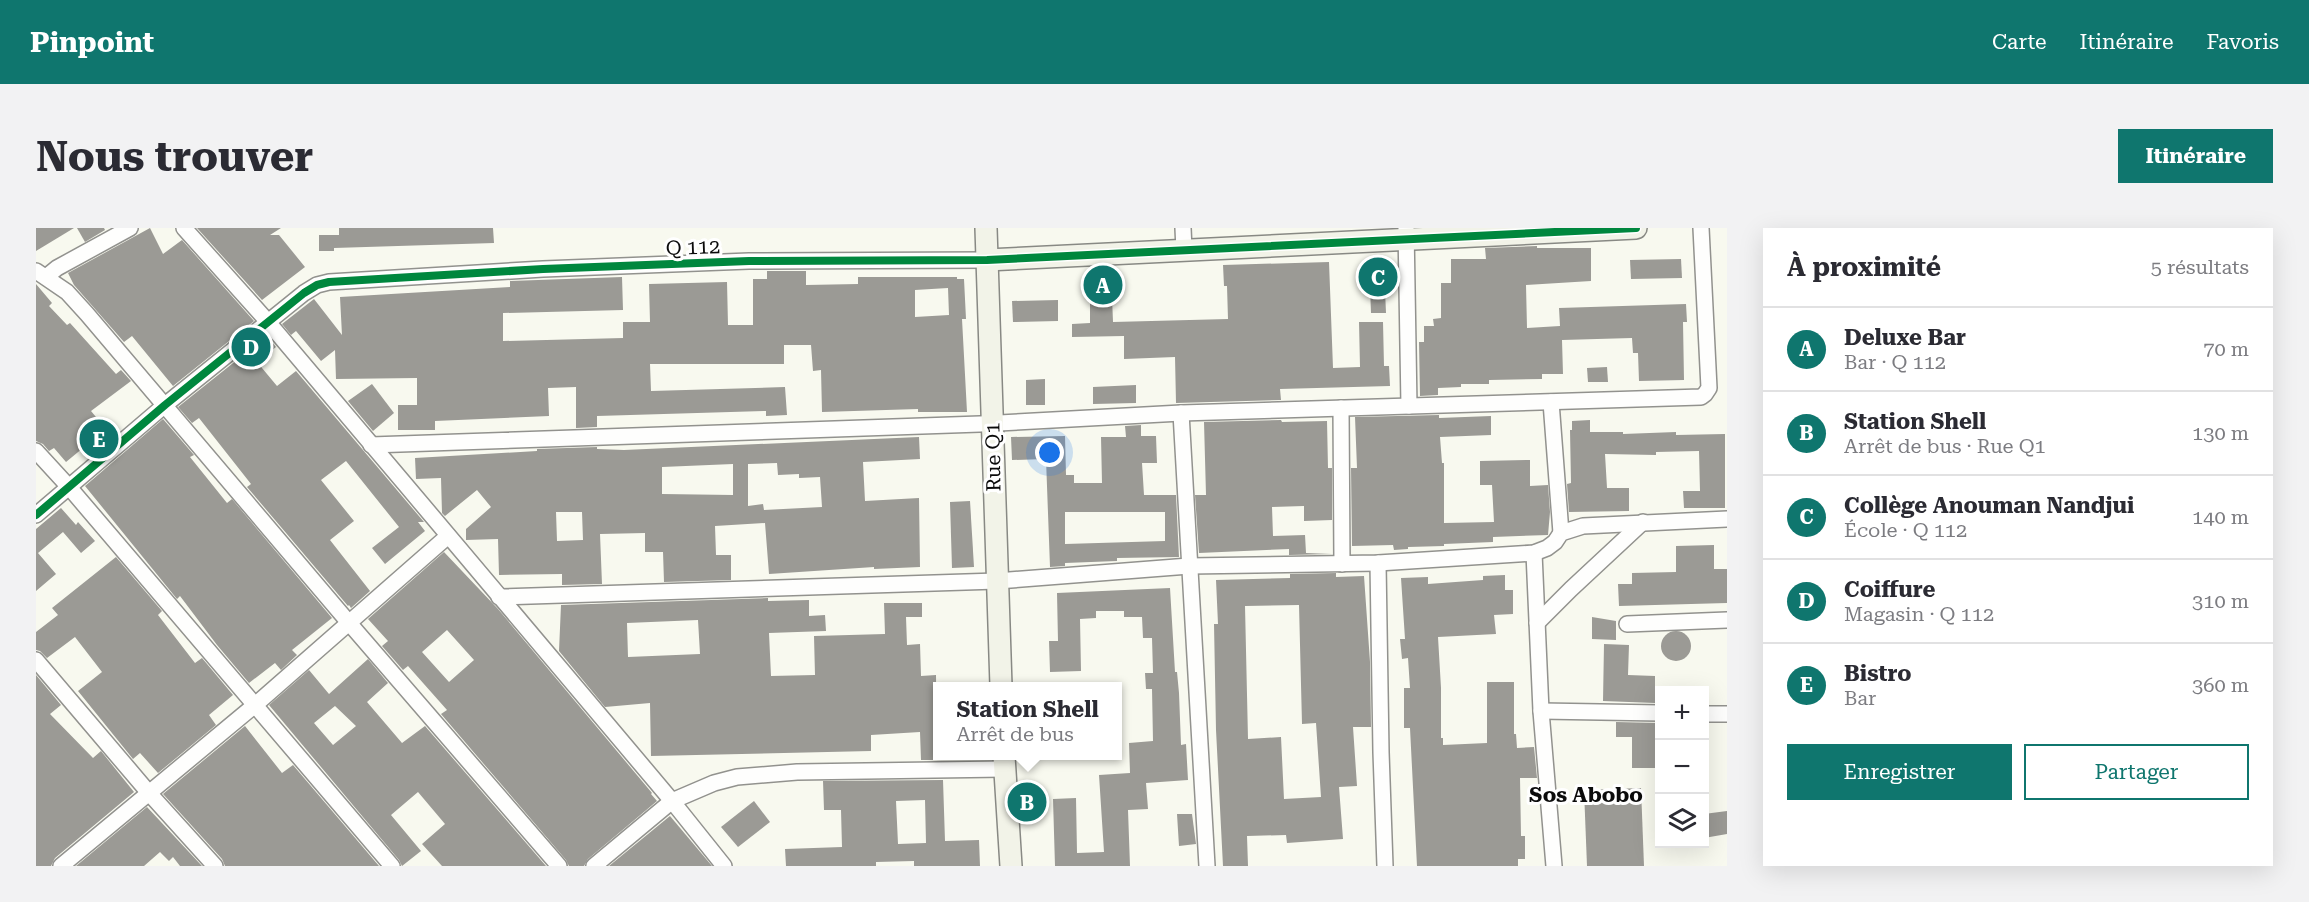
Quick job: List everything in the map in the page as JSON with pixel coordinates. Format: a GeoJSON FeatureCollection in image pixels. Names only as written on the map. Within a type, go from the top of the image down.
{"type":"FeatureCollection","features":[{"type":"Feature","properties":{"kind":"street"},"geometry":{"type":"LineString","coordinates":[[41,274],[57,268],[130,228]]}},
{"type":"Feature","properties":{"kind":"street"},"geometry":{"type":"LineString","coordinates":[[184,228],[268,322],[672,801],[724,866]]}},
{"type":"Feature","properties":{"kind":"street","name":"Rue Q1"},"geometry":{"type":"LineString","coordinates":[[986,228],[1001,682]]}},
{"type":"Feature","properties":{"kind":"street"},"geometry":{"type":"LineString","coordinates":[[1183,228],[1184,250]]}},
{"type":"Feature","properties":{"kind":"street","name":"Q 112"},"geometry":{"type":"LineString","coordinates":[[36,515],[165,405],[317,285],[346,280],[543,268],[749,261],[987,261],[1184,250],[1407,233],[1636,228]]}},
{"type":"Feature","properties":{"kind":"street"},"geometry":{"type":"LineString","coordinates":[[371,445],[992,424],[1181,413],[1701,397],[1709,388],[1701,228]]}},
{"type":"Feature","properties":{"kind":"street"},"geometry":{"type":"LineString","coordinates":[[1407,233],[1409,406]]}},
{"type":"Feature","properties":{"kind":"street"},"geometry":{"type":"LineString","coordinates":[[41,274],[78,303],[559,866]]}},
{"type":"Feature","properties":{"kind":"street"},"geometry":{"type":"LineString","coordinates":[[499,597],[997,581],[1189,566],[1378,563],[1534,553],[1555,542],[1561,532],[1551,402]]}},
{"type":"Feature","properties":{"kind":"street"},"geometry":{"type":"LineString","coordinates":[[1341,408],[1342,564]]}},
{"type":"Feature","properties":{"kind":"street"},"geometry":{"type":"LineString","coordinates":[[1181,413],[1207,866]]}},
{"type":"Feature","properties":{"kind":"street"},"geometry":{"type":"LineString","coordinates":[[36,451],[392,866]]}},
{"type":"Feature","properties":{"kind":"street"},"geometry":{"type":"LineString","coordinates":[[1561,532],[1583,526],[1727,519]]}},
{"type":"Feature","properties":{"kind":"street"},"geometry":{"type":"LineString","coordinates":[[1537,623],[1570,589],[1643,522]]}},
{"type":"Feature","properties":{"kind":"street"},"geometry":{"type":"LineString","coordinates":[[61,866],[350,624],[448,536]]}},
{"type":"Feature","properties":{"kind":"street"},"geometry":{"type":"LineString","coordinates":[[1534,553],[1541,711],[1554,866]]}},
{"type":"Feature","properties":{"kind":"street"},"geometry":{"type":"LineString","coordinates":[[1378,563],[1385,866]]}},
{"type":"Feature","properties":{"kind":"street"},"geometry":{"type":"LineString","coordinates":[[1627,624],[1727,620]]}},
{"type":"Feature","properties":{"kind":"street"},"geometry":{"type":"LineString","coordinates":[[36,660],[149,793],[215,866]]}},
{"type":"Feature","properties":{"kind":"street"},"geometry":{"type":"LineString","coordinates":[[1541,711],[1655,713]]}},
{"type":"Feature","properties":{"kind":"street"},"geometry":{"type":"LineString","coordinates":[[1709,714],[1727,714]]}},
{"type":"Feature","properties":{"kind":"street"},"geometry":{"type":"LineString","coordinates":[[594,866],[672,801],[714,783],[757,775],[1004,762],[1011,866]]}},
{"type":"Feature","properties":{"kind":"building"},"geometry":{"type":"Polygon","coordinates":[[[36,228],[74,228],[36,251],[36,228]]]}},
{"type":"Feature","properties":{"kind":"building"},"geometry":{"type":"Polygon","coordinates":[[[77,228],[104,228],[105,230],[85,242],[77,228]]]}},
{"type":"Feature","properties":{"kind":"building"},"geometry":{"type":"Polygon","coordinates":[[[150,228],[163,254],[182,240],[254,321],[173,386],[132,336],[124,342],[74,285],[68,273],[150,228]]]}},
{"type":"Feature","properties":{"kind":"building"},"geometry":{"type":"Polygon","coordinates":[[[197,228],[281,228],[270,235],[279,235],[305,267],[262,300],[197,228]]]}},
{"type":"Feature","properties":{"kind":"building"},"geometry":{"type":"Polygon","coordinates":[[[339,228],[493,228],[494,243],[334,248],[334,251],[319,251],[319,235],[339,235],[339,228]]]}},
{"type":"Feature","properties":{"kind":"building"},"geometry":{"type":"Polygon","coordinates":[[[1537,246],[1537,248],[1591,248],[1591,281],[1526,285],[1527,328],[1560,326],[1559,308],[1686,304],[1687,322],[1683,322],[1684,380],[1639,381],[1638,353],[1633,353],[1632,338],[1562,340],[1563,374],[1542,374],[1542,379],[1489,380],[1489,384],[1461,384],[1461,387],[1438,388],[1438,395],[1420,396],[1419,342],[1424,342],[1424,326],[1434,326],[1433,319],[1441,318],[1441,283],[1451,283],[1451,259],[1486,259],[1485,248],[1537,246]]]}},
{"type":"Feature","properties":{"kind":"building"},"geometry":{"type":"Polygon","coordinates":[[[1681,259],[1682,278],[1631,279],[1630,260],[1681,259]]]}},
{"type":"Feature","properties":{"kind":"building"},"geometry":{"type":"Polygon","coordinates":[[[1329,262],[1333,368],[1360,367],[1359,322],[1383,322],[1384,366],[1389,366],[1390,386],[1280,389],[1281,400],[1176,403],[1175,357],[1124,359],[1124,336],[1072,337],[1072,324],[1090,323],[1090,272],[1111,272],[1113,322],[1228,319],[1227,286],[1224,286],[1223,265],[1329,262]]]}},
{"type":"Feature","properties":{"kind":"building"},"geometry":{"type":"Polygon","coordinates":[[[1365,267],[1384,267],[1386,313],[1371,313],[1370,287],[1366,287],[1365,267]]]}},
{"type":"Feature","properties":{"kind":"building"},"geometry":{"type":"Polygon","coordinates":[[[767,271],[806,271],[806,285],[858,284],[858,277],[957,277],[957,279],[964,279],[966,319],[962,319],[967,412],[918,412],[918,409],[822,412],[821,370],[813,371],[811,345],[784,345],[784,364],[650,364],[651,391],[785,387],[787,415],[766,416],[766,411],[597,416],[597,427],[576,428],[576,387],[548,388],[549,416],[435,421],[435,430],[398,430],[398,405],[417,405],[417,378],[336,379],[335,350],[321,361],[296,331],[291,335],[282,324],[314,299],[342,335],[340,297],[510,287],[510,281],[622,277],[623,310],[503,313],[503,341],[623,338],[623,322],[650,322],[649,284],[727,282],[728,325],[753,325],[753,279],[767,279],[767,271]],[[948,288],[915,290],[915,317],[949,315],[948,288]]]}},
{"type":"Feature","properties":{"kind":"building"},"geometry":{"type":"Polygon","coordinates":[[[36,284],[52,303],[49,306],[67,325],[70,323],[116,374],[121,370],[131,381],[91,411],[106,429],[66,462],[54,448],[49,451],[43,444],[36,441],[36,284]]]}},
{"type":"Feature","properties":{"kind":"building"},"geometry":{"type":"Polygon","coordinates":[[[1058,300],[1058,321],[1013,322],[1012,301],[1058,300]]]}},
{"type":"Feature","properties":{"kind":"building"},"geometry":{"type":"Polygon","coordinates":[[[267,336],[276,347],[257,362],[277,386],[296,371],[424,522],[418,522],[425,531],[385,564],[372,548],[399,527],[346,461],[321,480],[354,521],[330,540],[370,591],[351,608],[247,487],[251,484],[199,418],[192,423],[178,407],[267,336]]]}},
{"type":"Feature","properties":{"kind":"building"},"geometry":{"type":"Polygon","coordinates":[[[1607,367],[1608,382],[1588,382],[1587,368],[1607,367]]]}},
{"type":"Feature","properties":{"kind":"building"},"geometry":{"type":"Polygon","coordinates":[[[1045,379],[1045,405],[1026,405],[1026,380],[1045,379]]]}},
{"type":"Feature","properties":{"kind":"building"},"geometry":{"type":"Polygon","coordinates":[[[372,384],[394,413],[373,431],[348,401],[372,384]]]}},
{"type":"Feature","properties":{"kind":"building"},"geometry":{"type":"Polygon","coordinates":[[[1136,385],[1136,403],[1093,404],[1093,387],[1136,385]]]}},
{"type":"Feature","properties":{"kind":"building"},"geometry":{"type":"Polygon","coordinates":[[[1439,415],[1439,418],[1491,416],[1491,435],[1440,437],[1442,463],[1444,463],[1444,523],[1494,522],[1492,485],[1480,485],[1480,461],[1530,460],[1530,486],[1548,485],[1550,512],[1548,535],[1493,537],[1493,542],[1444,544],[1444,546],[1408,547],[1408,549],[1394,550],[1393,545],[1352,546],[1351,468],[1357,468],[1355,417],[1439,415]]]}},
{"type":"Feature","properties":{"kind":"building"},"geometry":{"type":"Polygon","coordinates":[[[163,419],[194,455],[190,457],[227,503],[232,499],[332,618],[292,650],[297,655],[281,670],[275,663],[249,683],[180,596],[177,599],[85,486],[163,419]]]}},
{"type":"Feature","properties":{"kind":"building"},"geometry":{"type":"Polygon","coordinates":[[[1281,420],[1282,422],[1327,421],[1328,468],[1332,468],[1332,520],[1304,521],[1304,506],[1272,507],[1273,536],[1305,535],[1306,553],[1332,554],[1289,555],[1289,549],[1199,553],[1195,495],[1206,495],[1204,422],[1281,420]]]}},
{"type":"Feature","properties":{"kind":"building"},"geometry":{"type":"Polygon","coordinates":[[[1590,420],[1590,432],[1725,434],[1725,508],[1684,508],[1683,491],[1700,491],[1699,451],[1656,452],[1656,455],[1605,454],[1607,488],[1629,488],[1629,511],[1569,512],[1567,484],[1571,483],[1570,430],[1572,430],[1572,421],[1590,420]]]}},
{"type":"Feature","properties":{"kind":"building"},"geometry":{"type":"Polygon","coordinates":[[[1141,425],[1141,436],[1156,436],[1157,463],[1142,463],[1144,495],[1176,495],[1179,557],[1117,558],[1117,561],[1065,563],[1065,566],[1050,567],[1046,459],[1012,460],[1011,437],[1065,436],[1066,475],[1074,475],[1074,483],[1102,483],[1101,437],[1126,437],[1125,426],[1141,425]],[[1065,512],[1065,544],[1165,541],[1165,512],[1065,512]]]}},
{"type":"Feature","properties":{"kind":"building"},"geometry":{"type":"Polygon","coordinates":[[[919,437],[920,459],[863,462],[865,501],[919,498],[920,567],[874,569],[874,567],[769,574],[765,523],[715,526],[716,555],[731,555],[731,580],[664,582],[663,552],[645,552],[645,533],[600,534],[602,584],[562,585],[562,574],[499,575],[498,539],[466,540],[466,529],[491,507],[477,490],[445,516],[442,513],[441,478],[416,479],[415,458],[537,451],[537,449],[597,447],[597,449],[624,450],[919,437]],[[777,463],[748,464],[748,506],[763,504],[764,510],[822,507],[820,477],[799,478],[799,474],[778,475],[777,463]],[[733,464],[662,467],[662,494],[733,495],[733,464]],[[556,512],[557,541],[583,540],[582,512],[556,512]]]}},
{"type":"Feature","properties":{"kind":"building"},"geometry":{"type":"Polygon","coordinates":[[[970,501],[974,567],[952,568],[950,502],[970,501]]]}},
{"type":"Feature","properties":{"kind":"building"},"geometry":{"type":"Polygon","coordinates":[[[61,508],[95,541],[81,553],[63,532],[38,553],[56,574],[36,591],[36,529],[61,508]]]}},
{"type":"Feature","properties":{"kind":"building"},"geometry":{"type":"Polygon","coordinates":[[[1714,545],[1714,569],[1727,569],[1727,603],[1619,606],[1618,584],[1632,584],[1632,573],[1676,572],[1676,546],[1714,545]]]}},
{"type":"Feature","properties":{"kind":"building"},"geometry":{"type":"Polygon","coordinates":[[[444,552],[498,609],[657,801],[588,859],[584,866],[569,866],[441,714],[447,710],[408,666],[403,670],[382,646],[388,641],[368,619],[444,552]],[[447,630],[422,652],[449,682],[474,660],[447,630]]]}},
{"type":"Feature","properties":{"kind":"building"},"geometry":{"type":"Polygon","coordinates":[[[116,557],[162,611],[158,615],[195,663],[202,658],[233,695],[209,715],[216,725],[158,773],[140,753],[133,759],[78,691],[102,672],[75,637],[47,658],[36,650],[36,632],[58,615],[52,608],[116,557]]]}},
{"type":"Feature","properties":{"kind":"building"},"geometry":{"type":"Polygon","coordinates":[[[1336,573],[1336,577],[1364,576],[1370,662],[1371,727],[1353,727],[1357,786],[1339,787],[1343,839],[1287,843],[1286,835],[1247,836],[1248,866],[1223,866],[1216,730],[1214,624],[1218,624],[1216,580],[1290,578],[1290,574],[1336,573]],[[1299,605],[1245,606],[1248,739],[1281,737],[1284,799],[1321,797],[1316,723],[1302,724],[1299,605]]]}},
{"type":"Feature","properties":{"kind":"building"},"geometry":{"type":"Polygon","coordinates":[[[1505,575],[1505,590],[1513,590],[1513,614],[1494,615],[1496,634],[1438,637],[1441,738],[1443,738],[1443,745],[1487,743],[1487,682],[1514,682],[1514,734],[1516,734],[1517,748],[1534,747],[1537,778],[1520,778],[1521,836],[1525,836],[1525,859],[1518,859],[1518,866],[1417,866],[1410,728],[1404,728],[1404,688],[1410,688],[1408,658],[1402,659],[1400,639],[1405,639],[1401,578],[1428,577],[1428,584],[1483,580],[1483,576],[1505,575]]]}},
{"type":"Feature","properties":{"kind":"building"},"geometry":{"type":"Polygon","coordinates":[[[1170,588],[1181,745],[1186,744],[1188,780],[1146,783],[1148,809],[1128,810],[1130,866],[1055,866],[1053,799],[1076,798],[1077,853],[1104,852],[1099,775],[1130,773],[1129,743],[1153,741],[1152,689],[1146,689],[1145,673],[1153,673],[1152,638],[1143,638],[1142,617],[1124,617],[1124,611],[1096,611],[1096,618],[1080,619],[1081,671],[1050,672],[1049,641],[1058,641],[1057,593],[1170,588]]]}},
{"type":"Feature","properties":{"kind":"building"},"geometry":{"type":"Polygon","coordinates":[[[768,598],[768,601],[809,600],[809,616],[825,615],[826,631],[769,633],[771,676],[815,675],[814,636],[885,634],[884,603],[922,603],[922,617],[906,617],[907,645],[920,644],[921,676],[936,675],[936,682],[933,682],[933,760],[921,760],[920,732],[871,735],[871,751],[651,756],[650,703],[605,707],[559,651],[561,605],[768,598]],[[698,620],[627,623],[628,657],[700,654],[698,620]]]}},
{"type":"Feature","properties":{"kind":"building"},"geometry":{"type":"Polygon","coordinates":[[[1592,617],[1616,621],[1616,640],[1592,639],[1592,617]]]}},
{"type":"Feature","properties":{"kind":"building"},"geometry":{"type":"Polygon","coordinates":[[[1676,631],[1687,635],[1691,646],[1687,657],[1676,661],[1665,657],[1661,646],[1665,635],[1676,631]]]}},
{"type":"Feature","properties":{"kind":"building"},"geometry":{"type":"Polygon","coordinates":[[[1604,644],[1629,645],[1628,675],[1655,676],[1655,703],[1603,701],[1604,644]]]}},
{"type":"Feature","properties":{"kind":"building"},"geometry":{"type":"Polygon","coordinates":[[[368,659],[388,683],[367,702],[402,743],[425,726],[546,866],[442,866],[422,844],[445,824],[418,792],[391,815],[421,851],[402,866],[269,705],[309,670],[329,694],[368,659]],[[335,706],[314,723],[333,745],[356,726],[335,706]]]}},
{"type":"Feature","properties":{"kind":"building"},"geometry":{"type":"Polygon","coordinates":[[[36,675],[61,705],[50,714],[93,758],[101,751],[134,792],[55,858],[51,866],[36,866],[36,675]]]}},
{"type":"Feature","properties":{"kind":"building"},"geometry":{"type":"Polygon","coordinates":[[[1616,722],[1655,723],[1655,768],[1632,768],[1632,737],[1616,737],[1616,722]]]}},
{"type":"Feature","properties":{"kind":"building"},"geometry":{"type":"Polygon","coordinates":[[[245,726],[282,773],[293,765],[379,866],[225,866],[222,859],[163,794],[245,726]]]}},
{"type":"Feature","properties":{"kind":"building"},"geometry":{"type":"Polygon","coordinates":[[[943,780],[945,841],[979,840],[980,866],[914,866],[914,861],[876,862],[876,866],[786,866],[785,849],[842,847],[841,810],[824,810],[823,781],[943,780]],[[925,800],[896,801],[898,844],[926,843],[925,800]]]}},
{"type":"Feature","properties":{"kind":"building"},"geometry":{"type":"Polygon","coordinates":[[[1641,788],[1644,866],[1587,866],[1584,790],[1641,788]]]}},
{"type":"Feature","properties":{"kind":"building"},"geometry":{"type":"Polygon","coordinates":[[[754,801],[770,822],[738,847],[721,827],[754,801]]]}},
{"type":"Feature","properties":{"kind":"building"},"geometry":{"type":"Polygon","coordinates":[[[147,807],[202,866],[180,866],[173,857],[169,861],[160,852],[144,866],[76,866],[147,807]]]}},
{"type":"Feature","properties":{"kind":"building"},"geometry":{"type":"Polygon","coordinates":[[[1727,811],[1727,834],[1709,837],[1709,813],[1727,811]]]}},
{"type":"Feature","properties":{"kind":"building"},"geometry":{"type":"Polygon","coordinates":[[[1177,814],[1192,814],[1196,844],[1179,846],[1177,814]]]}},
{"type":"Feature","properties":{"kind":"building"},"geometry":{"type":"Polygon","coordinates":[[[670,816],[712,866],[609,866],[670,816]]]}},
{"type":"Feature","properties":{"kind":"cycle path"},"geometry":{"type":"LineString","coordinates":[[36,515],[165,405],[304,293],[317,285],[329,282],[543,269],[749,261],[987,260],[1636,228]]}},
{"type":"Feature","properties":{"kind":"place","name":"Collège Anouman Nandjui"},"geometry":{"type":"Point","coordinates":[1378,277]}},
{"type":"Feature","properties":{"kind":"place","name":"Deluxe Bar"},"geometry":{"type":"Point","coordinates":[1103,285]}},
{"type":"Feature","properties":{"kind":"place","name":"Coiffure"},"geometry":{"type":"Point","coordinates":[251,347]}},
{"type":"Feature","properties":{"kind":"place","name":"Bistro"},"geometry":{"type":"Point","coordinates":[99,439]}},
{"type":"Feature","properties":{"kind":"place","name":"Station Shell"},"geometry":{"type":"Point","coordinates":[1027,802]}},
{"type":"Feature","properties":{"kind":"district","name":"Sos Abobo"},"geometry":{"type":"Point","coordinates":[1586,795]}}]}
